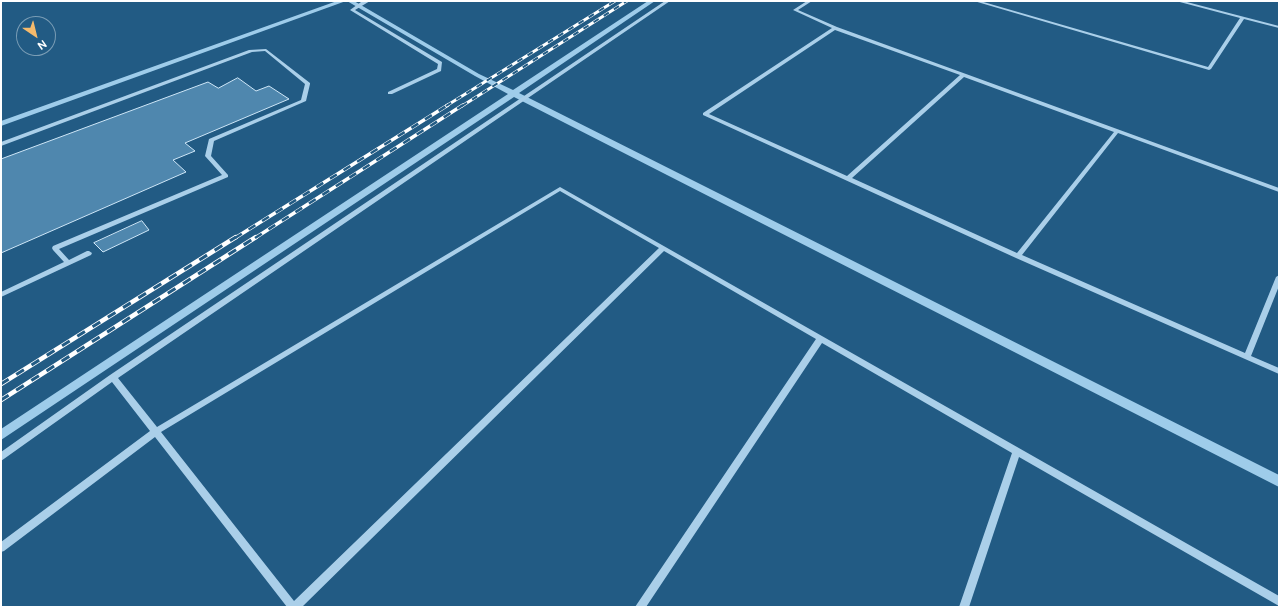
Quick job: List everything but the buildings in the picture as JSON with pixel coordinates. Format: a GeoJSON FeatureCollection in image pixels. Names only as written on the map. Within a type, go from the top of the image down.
{"type":"FeatureCollection","features":[{"type":"Feature","properties":{"kind":"street"},"geometry":{"type":"LineString","coordinates":[[368,1],[352,10],[440,63],[439,70],[390,93]]}},
{"type":"Feature","properties":{"kind":"street"},"geometry":{"type":"LineString","coordinates":[[1,457],[113,377],[668,1]]}},
{"type":"Feature","properties":{"kind":"street"},"geometry":{"type":"LineString","coordinates":[[810,1],[795,10],[835,28],[1279,190]]}},
{"type":"Feature","properties":{"kind":"street"},"geometry":{"type":"LineString","coordinates":[[976,1],[1209,68],[1243,17]]}},
{"type":"Feature","properties":{"kind":"street"},"geometry":{"type":"LineString","coordinates":[[1178,1],[1279,26]]}},
{"type":"Feature","properties":{"kind":"street"},"geometry":{"type":"LineString","coordinates":[[835,28],[705,114],[1018,256],[1279,371]]}},
{"type":"Feature","properties":{"kind":"street"},"geometry":{"type":"LineString","coordinates":[[1,144],[252,51],[266,50],[308,84],[303,101],[212,140],[208,156],[226,176],[55,248],[68,264]]}},
{"type":"Feature","properties":{"kind":"street"},"geometry":{"type":"LineString","coordinates":[[848,179],[963,75]]}},
{"type":"Feature","properties":{"kind":"street"},"geometry":{"type":"LineString","coordinates":[[1018,256],[1117,131]]}},
{"type":"Feature","properties":{"kind":"street"},"geometry":{"type":"LineString","coordinates":[[1,548],[155,432],[560,189],[1279,601]]}},
{"type":"Feature","properties":{"kind":"street"},"geometry":{"type":"LineString","coordinates":[[113,377],[294,607],[663,248]]}},
{"type":"Feature","properties":{"kind":"street"},"geometry":{"type":"LineString","coordinates":[[1,295],[89,253]]}},
{"type":"Feature","properties":{"kind":"street"},"geometry":{"type":"LineString","coordinates":[[1247,357],[1279,277]]}},
{"type":"Feature","properties":{"kind":"street"},"geometry":{"type":"LineString","coordinates":[[640,607],[822,338]]}},
{"type":"Feature","properties":{"kind":"street"},"geometry":{"type":"LineString","coordinates":[[964,607],[1017,450]]}},
{"type":"Feature","properties":{"kind":"waterway"},"geometry":{"type":"LineString","coordinates":[[1,124],[343,1]]}},
{"type":"Feature","properties":{"kind":"waterway"},"geometry":{"type":"LineString","coordinates":[[350,1],[477,75],[513,93]]}},
{"type":"Feature","properties":{"kind":"waterway"},"geometry":{"type":"LineString","coordinates":[[513,93],[652,1]]}},
{"type":"Feature","properties":{"kind":"waterway"},"geometry":{"type":"LineString","coordinates":[[1,435],[513,93]]}},
{"type":"Feature","properties":{"kind":"waterway"},"geometry":{"type":"LineString","coordinates":[[513,93],[1279,481]]}},
{"type":"Feature","properties":{"kind":"railway"},"geometry":{"type":"LineString","coordinates":[[446,106],[615,1]]}},
{"type":"Feature","properties":{"kind":"railway"},"geometry":{"type":"LineString","coordinates":[[462,106],[627,1]]}},
{"type":"Feature","properties":{"kind":"railway"},"geometry":{"type":"LineString","coordinates":[[235,238],[448,105]]}},
{"type":"Feature","properties":{"kind":"railway"},"geometry":{"type":"LineString","coordinates":[[255,238],[463,105]]}},
{"type":"Feature","properties":{"kind":"railway"},"geometry":{"type":"LineString","coordinates":[[1,384],[236,237]]}},
{"type":"Feature","properties":{"kind":"railway"},"geometry":{"type":"LineString","coordinates":[[1,400],[256,237]]}}]}
